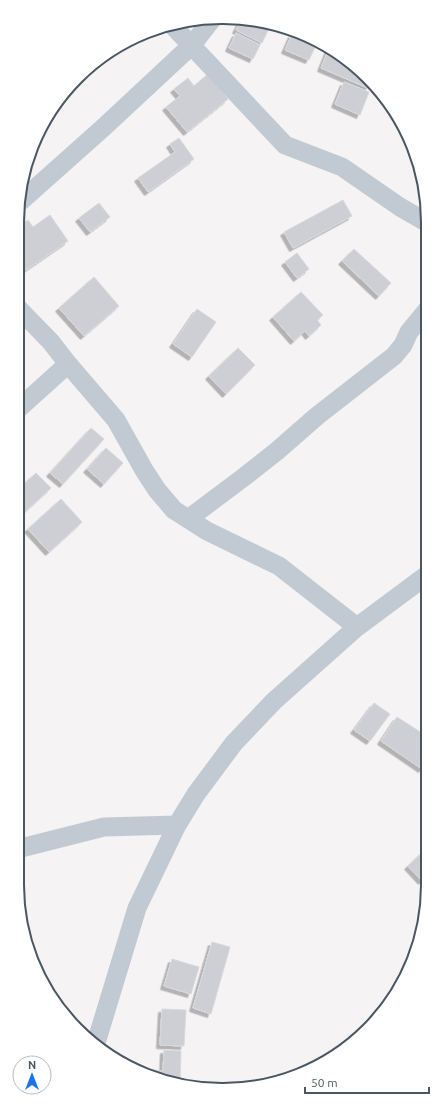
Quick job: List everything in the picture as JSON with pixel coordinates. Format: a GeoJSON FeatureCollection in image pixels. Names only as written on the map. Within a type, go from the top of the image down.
{"type":"FeatureCollection","features":[{"type":"Feature","properties":{"kind":"street"},"geometry":{"type":"LineString","coordinates":[[26,196],[104,127],[192,45],[208,24]]}},
{"type":"Feature","properties":{"kind":"street"},"geometry":{"type":"LineString","coordinates":[[177,30],[285,145],[342,167],[400,207],[421,219]]}},
{"type":"Feature","properties":{"kind":"street"},"geometry":{"type":"LineString","coordinates":[[24,314],[51,342],[116,420],[157,490],[174,510],[207,531],[279,566],[357,627]]}},
{"type":"Feature","properties":{"kind":"street"},"geometry":{"type":"LineString","coordinates":[[188,518],[250,473],[316,416],[394,356],[403,346],[409,332],[421,316]]}},
{"type":"Feature","properties":{"kind":"street"},"geometry":{"type":"LineString","coordinates":[[24,404],[68,364]]}},
{"type":"Feature","properties":{"kind":"street"},"geometry":{"type":"LineString","coordinates":[[97,1038],[137,908],[177,825],[196,794],[234,743],[274,701],[357,627],[421,579]]}},
{"type":"Feature","properties":{"kind":"street"},"geometry":{"type":"LineString","coordinates":[[24,847],[104,827],[177,825]]}},
{"type":"Feature","properties":{"kind":"building"},"geometry":{"type":"Polygon","coordinates":[[[239,25],[268,30],[262,43],[236,30],[239,25]]]}},
{"type":"Feature","properties":{"kind":"building"},"geometry":{"type":"Polygon","coordinates":[[[236,33],[260,45],[253,59],[229,48],[236,33]]]}},
{"type":"Feature","properties":{"kind":"building"},"geometry":{"type":"Polygon","coordinates":[[[291,37],[315,47],[309,60],[285,50],[291,37]]]}},
{"type":"Feature","properties":{"kind":"building"},"geometry":{"type":"Polygon","coordinates":[[[327,54],[353,73],[368,88],[368,88],[321,68],[327,54]]]}},
{"type":"Feature","properties":{"kind":"building"},"geometry":{"type":"Polygon","coordinates":[[[208,74],[228,99],[187,132],[166,107],[180,96],[174,89],[188,78],[194,86],[208,74]]]}},
{"type":"Feature","properties":{"kind":"building"},"geometry":{"type":"Polygon","coordinates":[[[344,82],[369,92],[360,115],[335,104],[344,82]]]}},
{"type":"Feature","properties":{"kind":"building"},"geometry":{"type":"Polygon","coordinates":[[[179,138],[194,159],[148,192],[138,178],[175,152],[170,144],[179,138]]]}},
{"type":"Feature","properties":{"kind":"building"},"geometry":{"type":"Polygon","coordinates":[[[343,200],[352,216],[293,248],[284,232],[343,200]]]}},
{"type":"Feature","properties":{"kind":"building"},"geometry":{"type":"Polygon","coordinates":[[[99,203],[110,217],[90,232],[79,218],[99,203]]]}},
{"type":"Feature","properties":{"kind":"building"},"geometry":{"type":"Polygon","coordinates":[[[50,215],[68,241],[26,270],[24,267],[24,223],[28,220],[33,227],[50,215]]]}},
{"type":"Feature","properties":{"kind":"building"},"geometry":{"type":"Polygon","coordinates":[[[354,249],[391,283],[379,296],[342,261],[354,249]]]}},
{"type":"Feature","properties":{"kind":"building"},"geometry":{"type":"Polygon","coordinates":[[[297,253],[309,269],[297,278],[285,262],[297,253]]]}},
{"type":"Feature","properties":{"kind":"building"},"geometry":{"type":"Polygon","coordinates":[[[94,277],[119,306],[84,336],[59,308],[94,277]]]}},
{"type":"Feature","properties":{"kind":"building"},"geometry":{"type":"Polygon","coordinates":[[[301,292],[323,315],[317,320],[321,325],[309,336],[305,331],[294,341],[273,317],[301,292]]]}},
{"type":"Feature","properties":{"kind":"building"},"geometry":{"type":"Polygon","coordinates":[[[197,309],[216,322],[192,357],[173,344],[197,309]]]}},
{"type":"Feature","properties":{"kind":"building"},"geometry":{"type":"Polygon","coordinates":[[[238,348],[255,365],[226,394],[209,376],[238,348]]]}},
{"type":"Feature","properties":{"kind":"building"},"geometry":{"type":"Polygon","coordinates":[[[91,428],[104,439],[63,484],[50,473],[91,428]]]}},
{"type":"Feature","properties":{"kind":"building"},"geometry":{"type":"Polygon","coordinates":[[[106,448],[123,463],[104,484],[87,469],[106,448]]]}},
{"type":"Feature","properties":{"kind":"building"},"geometry":{"type":"Polygon","coordinates":[[[36,473],[51,488],[24,513],[24,484],[36,473]]]}},
{"type":"Feature","properties":{"kind":"building"},"geometry":{"type":"Polygon","coordinates":[[[61,499],[82,522],[49,552],[28,529],[61,499]]]}},
{"type":"Feature","properties":{"kind":"building"},"geometry":{"type":"Polygon","coordinates":[[[374,703],[390,714],[370,741],[354,730],[374,703]]]}},
{"type":"Feature","properties":{"kind":"building"},"geometry":{"type":"Polygon","coordinates":[[[397,717],[421,732],[421,768],[381,741],[397,717]]]}},
{"type":"Feature","properties":{"kind":"building"},"geometry":{"type":"Polygon","coordinates":[[[421,854],[421,880],[408,866],[421,854]]]}},
{"type":"Feature","properties":{"kind":"building"},"geometry":{"type":"Polygon","coordinates":[[[212,942],[230,947],[211,1014],[193,1008],[212,942]]]}},
{"type":"Feature","properties":{"kind":"building"},"geometry":{"type":"Polygon","coordinates":[[[172,959],[199,967],[191,994],[164,986],[172,959]]]}},
{"type":"Feature","properties":{"kind":"building"},"geometry":{"type":"Polygon","coordinates":[[[162,1009],[186,1010],[184,1046],[160,1045],[162,1009]]]}},
{"type":"Feature","properties":{"kind":"building"},"geometry":{"type":"Polygon","coordinates":[[[164,1050],[181,1051],[180,1078],[154,1070],[163,1071],[164,1050]]]}}]}
